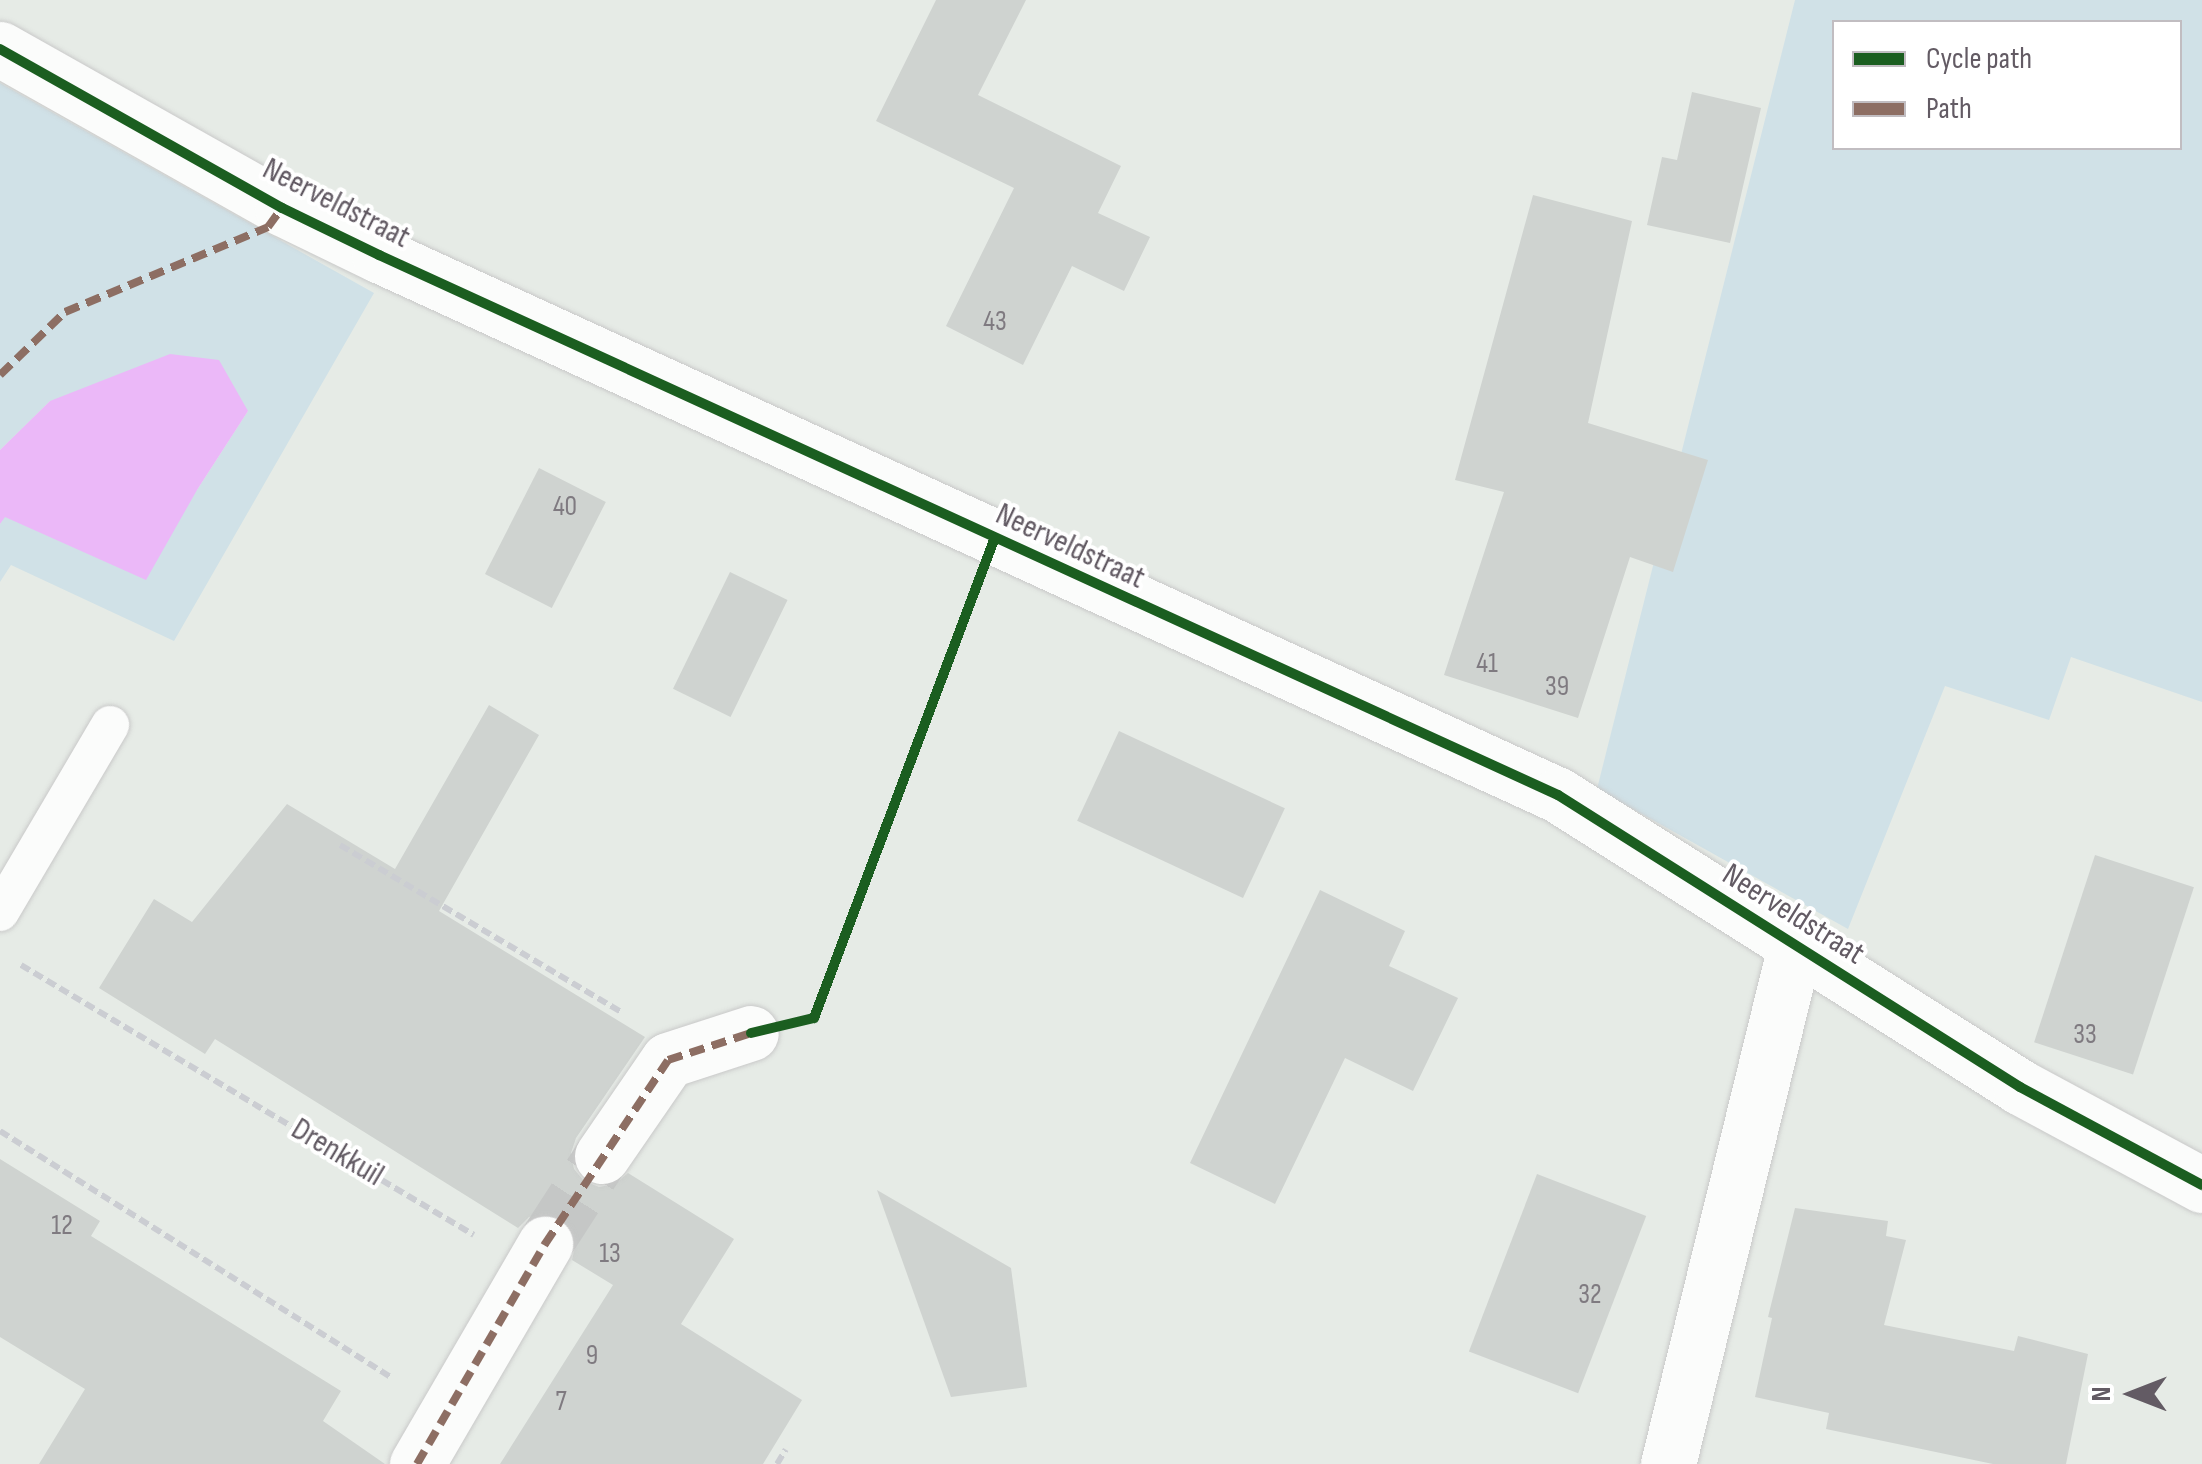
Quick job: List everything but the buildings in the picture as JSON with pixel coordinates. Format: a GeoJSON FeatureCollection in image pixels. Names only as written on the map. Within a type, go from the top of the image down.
{"type":"FeatureCollection","features":[{"type":"Feature","properties":{"kind":"street","name":"Neerveldstraat"},"geometry":{"type":"LineString","coordinates":[[0,50],[282,208],[379,255],[1558,795],[2020,1087],[2202,1185]]}},
{"type":"Feature","properties":{"kind":"street","name":"Neerveldstraat"},"geometry":{"type":"LineString","coordinates":[[1668,1464],[1796,946]]}},
{"type":"Feature","properties":{"kind":"street"},"geometry":{"type":"LineString","coordinates":[[602,1156],[668,1060],[751,1033]]}},
{"type":"Feature","properties":{"kind":"street"},"geometry":{"type":"LineString","coordinates":[[417,1464],[538,1256]]}},
{"type":"Feature","properties":{"kind":"lane"},"geometry":{"type":"LineString","coordinates":[[0,912],[110,725]]}},
{"type":"Feature","properties":{"kind":"path"},"geometry":{"type":"LineString","coordinates":[[340,845],[664,1037],[668,1060]]}},
{"type":"Feature","properties":{"kind":"path"},"geometry":{"type":"LineString","coordinates":[[0,1131],[447,1412]]}},
{"type":"Feature","properties":{"kind":"path"},"geometry":{"type":"LineString","coordinates":[[777,1464],[786,1450]]}},
{"type":"Feature","properties":{"kind":"shaded area"},"geometry":{"type":"Polygon","coordinates":[[[1795,0],[2202,0],[2202,702],[2071,657],[2049,720],[1945,686],[1848,929],[1597,789],[1795,0]]]}},
{"type":"Feature","properties":{"kind":"shaded area"},"geometry":{"type":"Polygon","coordinates":[[[0,83],[374,293],[174,641],[11,565],[0,582],[0,524],[4,517],[197,490],[248,411],[50,401],[0,450],[0,83]]]}},
{"type":"Feature","properties":{"kind":"shaded area"},"geometry":{"type":"Polygon","coordinates":[[[170,354],[219,360],[248,411],[146,580],[5,517],[0,524],[0,450],[50,401],[170,354]]]}},
{"type":"Feature","properties":{"kind":"tunnel"},"geometry":{"type":"LineString","coordinates":[[545,1244],[602,1156]]}},
{"type":"Feature","properties":{"kind":"marked path"},"geometry":{"type":"LineString","coordinates":[[0,375],[65,312],[268,227],[282,208]]}},
{"type":"Feature","properties":{"kind":"marked path"},"geometry":{"type":"LineString","coordinates":[[417,1464],[545,1244],[668,1060],[751,1033]]}},
{"type":"Feature","properties":{"kind":"cycle path"},"geometry":{"type":"LineString","coordinates":[[0,49],[282,208],[379,255],[1558,795],[2020,1087],[2202,1185]]}},
{"type":"Feature","properties":{"kind":"cycle path"},"geometry":{"type":"LineString","coordinates":[[751,1033],[814,1018],[994,540]]}}]}
